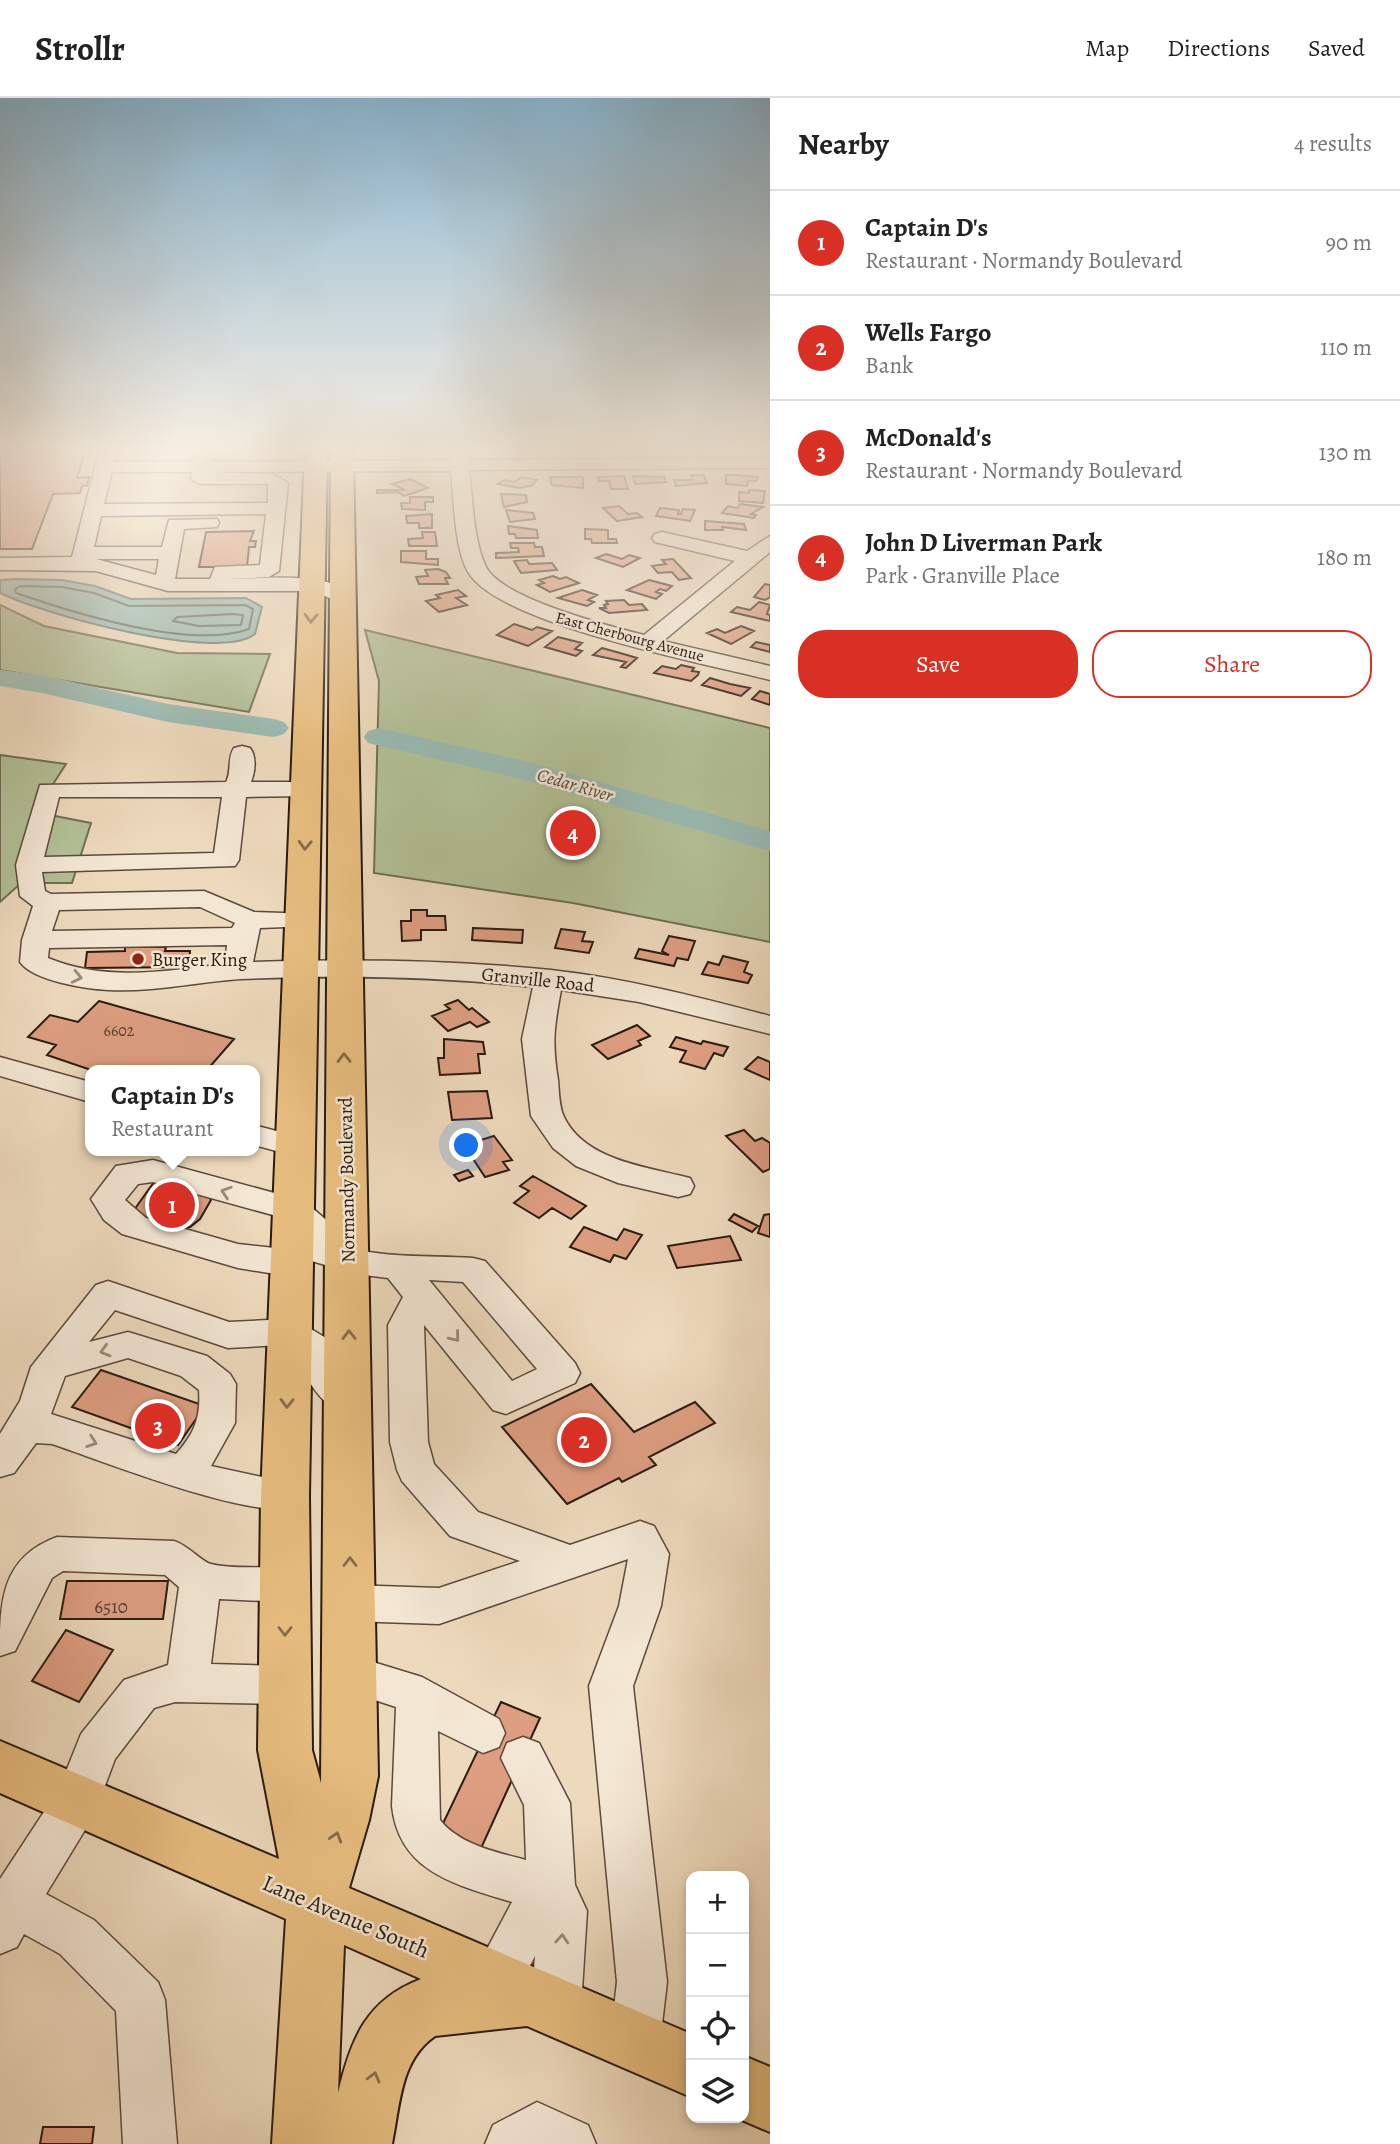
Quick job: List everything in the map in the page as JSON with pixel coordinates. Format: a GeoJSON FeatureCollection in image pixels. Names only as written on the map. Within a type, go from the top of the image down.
{"type":"FeatureCollection","features":[{"type":"Feature","properties":{"kind":"main road","name":"Normandy Boulevard"},"geometry":{"type":"LineString","coordinates":[[304,2144],[316,1902],[299,1808],[285,1750],[285,1496],[292,1209],[274,1140],[322,968],[342,869],[327,591],[328,547]]}},
{"type":"Feature","properties":{"kind":"main road","name":"Normandy Boulevard"},"geometry":{"type":"LineString","coordinates":[[316,1902],[341,1820],[350,1776],[348,1263],[322,968],[302,920],[307,789],[327,591]]}},
{"type":"Feature","properties":{"kind":"main road"},"geometry":{"type":"LineString","coordinates":[[307,789],[326,802],[330,829],[330,861],[342,869]]}},
{"type":"Feature","properties":{"kind":"main road","name":"Lane Avenue South"},"geometry":{"type":"LineString","coordinates":[[0,1766],[686,2064]]}},
{"type":"Feature","properties":{"kind":"main road"},"geometry":{"type":"LineString","coordinates":[[360,2144],[381,2054],[393,2027],[423,2009],[443,2003],[509,2001],[527,1994]]}},
{"type":"Feature","properties":{"kind":"main road"},"geometry":{"type":"LineString","coordinates":[[749,2090],[770,2100]]}},
{"type":"Feature","properties":{"kind":"street"},"geometry":{"type":"LineString","coordinates":[[0,564],[26,547]]}},
{"type":"Feature","properties":{"kind":"street"},"geometry":{"type":"LineString","coordinates":[[133,547],[164,584],[327,591]]}},
{"type":"Feature","properties":{"kind":"street"},"geometry":{"type":"LineString","coordinates":[[164,584],[171,547]]}},
{"type":"Feature","properties":{"kind":"street"},"geometry":{"type":"LineString","coordinates":[[219,586],[222,571],[269,571],[272,547]]}},
{"type":"Feature","properties":{"kind":"street","name":"East Cherbourg Avenue"},"geometry":{"type":"LineString","coordinates":[[472,547],[475,564],[494,589],[541,612],[770,673]]}},
{"type":"Feature","properties":{"kind":"street"},"geometry":{"type":"LineString","coordinates":[[704,547],[750,558]]}},
{"type":"Feature","properties":{"kind":"street"},"geometry":{"type":"LineString","coordinates":[[650,641],[763,547]]}},
{"type":"Feature","properties":{"kind":"street"},"geometry":{"type":"LineString","coordinates":[[29,865],[226,860],[235,789],[242,775],[242,754]]}},
{"type":"Feature","properties":{"kind":"street"},"geometry":{"type":"LineString","coordinates":[[246,928],[204,899],[48,902],[33,896],[29,882],[29,865],[49,790],[307,789]]}},
{"type":"Feature","properties":{"kind":"street"},"geometry":{"type":"LineString","coordinates":[[48,902],[37,940],[246,928],[302,920]]}},
{"type":"Feature","properties":{"kind":"street"},"geometry":{"type":"LineString","coordinates":[[237,971],[246,928]]}},
{"type":"Feature","properties":{"kind":"street","name":"Granville Road"},"geometry":{"type":"LineString","coordinates":[[37,940],[34,962],[82,980],[157,980],[237,971],[322,968],[492,972],[549,978],[660,997],[770,1025]]}},
{"type":"Feature","properties":{"kind":"street"},"geometry":{"type":"LineString","coordinates":[[549,978],[537,1039],[547,1116],[564,1141],[586,1158],[630,1175],[678,1186]]}},
{"type":"Feature","properties":{"kind":"street"},"geometry":{"type":"LineString","coordinates":[[0,1066],[85,1091]]}},
{"type":"Feature","properties":{"kind":"street"},"geometry":{"type":"LineString","coordinates":[[290,1260],[269,1261],[238,1256],[134,1226],[116,1212],[108,1199],[128,1174],[153,1171],[292,1209],[319,1232],[319,1251],[348,1263],[397,1265],[473,1270],[562,1373],[506,1400],[397,1265]]}},
{"type":"Feature","properties":{"kind":"street"},"geometry":{"type":"LineString","coordinates":[[0,1462],[26,1428],[39,1401],[49,1367],[108,1294],[228,1335],[288,1332],[318,1351],[319,1368],[349,1401]]}},
{"type":"Feature","properties":{"kind":"street"},"geometry":{"type":"LineString","coordinates":[[421,1296],[406,1325],[409,1442],[416,1470],[464,1524],[570,1562]]}},
{"type":"Feature","properties":{"kind":"street"},"geometry":{"type":"LineString","coordinates":[[194,1366],[228,1335]]}},
{"type":"Feature","properties":{"kind":"street"},"geometry":{"type":"LineString","coordinates":[[49,1367],[128,1345],[194,1366],[217,1384],[216,1432],[209,1444],[183,1472]]}},
{"type":"Feature","properties":{"kind":"street"},"geometry":{"type":"LineString","coordinates":[[26,1428],[53,1429],[215,1483],[285,1496]]}},
{"type":"Feature","properties":{"kind":"street"},"geometry":{"type":"LineString","coordinates":[[350,1603],[439,1606],[640,1538],[649,1554],[640,1606],[611,1686],[642,1982],[635,2041]]}},
{"type":"Feature","properties":{"kind":"street"},"geometry":{"type":"LineString","coordinates":[[0,1638],[38,1566],[57,1554],[174,1558],[201,1581],[286,1585]]}},
{"type":"Feature","properties":{"kind":"street"},"geometry":{"type":"LineString","coordinates":[[187,1685],[201,1581]]}},
{"type":"Feature","properties":{"kind":"street"},"geometry":{"type":"LineString","coordinates":[[350,1674],[392,1685],[483,1733]]}},
{"type":"Feature","properties":{"kind":"street"},"geometry":{"type":"LineString","coordinates":[[150,2144],[140,2000],[76,1937],[4,1912],[78,1800],[97,1748],[139,1694],[153,1687],[174,1683],[285,1685]]}},
{"type":"Feature","properties":{"kind":"street"},"geometry":{"type":"LineString","coordinates":[[418,1697],[416,1795],[419,1830],[433,1848],[477,1867],[551,1891]]}},
{"type":"Feature","properties":{"kind":"street"},"geometry":{"type":"LineString","coordinates":[[523,1758],[547,1803],[551,1891],[564,1911],[527,1994]]}},
{"type":"Feature","properties":{"kind":"street"},"geometry":{"type":"LineString","coordinates":[[527,1994],[537,1904],[551,1891]]}},
{"type":"Feature","properties":{"kind":"street"},"geometry":{"type":"LineString","coordinates":[[512,2144],[537,2128],[569,2144]]}},
{"type":"Feature","properties":{"kind":"green space"},"geometry":{"type":"Polygon","coordinates":[[[0,605],[44,626],[177,653],[270,654],[249,712],[0,670],[0,605]]]}},
{"type":"Feature","properties":{"kind":"green space"},"geometry":{"type":"Polygon","coordinates":[[[365,630],[770,728],[770,942],[573,903],[374,873],[379,681],[365,630]]]}},
{"type":"Feature","properties":{"kind":"green space"},"geometry":{"type":"Polygon","coordinates":[[[0,755],[66,764],[35,812],[91,823],[72,883],[21,883],[0,902],[0,755]]]}},
{"type":"Feature","properties":{"kind":"water"},"geometry":{"type":"Polygon","coordinates":[[[0,580],[62,580],[95,586],[131,599],[246,598],[262,607],[255,634],[235,641],[206,643],[170,639],[90,623],[0,593],[0,580]]]}},
{"type":"Feature","properties":{"kind":"building"},"geometry":{"type":"Polygon","coordinates":[[[0,547],[33,547],[32,549],[0,547]]]}},
{"type":"Feature","properties":{"kind":"building"},"geometry":{"type":"Polygon","coordinates":[[[203,547],[249,547],[247,567],[199,567],[203,547]]]}},
{"type":"Feature","properties":{"kind":"building"},"geometry":{"type":"Polygon","coordinates":[[[542,547],[544,556],[496,558],[496,553],[519,552],[518,548],[511,548],[542,547]]]}},
{"type":"Feature","properties":{"kind":"building"},"geometry":{"type":"Polygon","coordinates":[[[401,551],[426,551],[426,559],[438,559],[438,565],[401,562],[401,551]]]}},
{"type":"Feature","properties":{"kind":"building"},"geometry":{"type":"Polygon","coordinates":[[[606,554],[622,559],[629,555],[640,558],[623,567],[596,558],[606,554]]]}},
{"type":"Feature","properties":{"kind":"building"},"geometry":{"type":"Polygon","coordinates":[[[673,559],[691,578],[679,580],[672,572],[658,573],[652,566],[666,564],[662,560],[673,559]]]}},
{"type":"Feature","properties":{"kind":"building"},"geometry":{"type":"Polygon","coordinates":[[[527,560],[529,564],[552,563],[557,570],[521,573],[514,561],[527,560]]]}},
{"type":"Feature","properties":{"kind":"building"},"geometry":{"type":"Polygon","coordinates":[[[438,569],[446,572],[450,578],[445,578],[448,584],[419,584],[416,577],[428,576],[425,570],[438,569]]]}},
{"type":"Feature","properties":{"kind":"building"},"geometry":{"type":"Polygon","coordinates":[[[553,576],[560,579],[566,577],[579,583],[550,592],[537,585],[544,583],[539,580],[553,576]]]}},
{"type":"Feature","properties":{"kind":"building"},"geometry":{"type":"Polygon","coordinates":[[[649,580],[672,586],[666,591],[660,589],[656,592],[662,594],[656,599],[627,590],[649,580]]]}},
{"type":"Feature","properties":{"kind":"building"},"geometry":{"type":"Polygon","coordinates":[[[765,584],[770,585],[770,597],[765,600],[754,597],[765,584]]]}},
{"type":"Feature","properties":{"kind":"building"},"geometry":{"type":"Polygon","coordinates":[[[458,590],[466,596],[456,598],[467,605],[439,612],[426,601],[440,598],[436,595],[458,590]]]}},
{"type":"Feature","properties":{"kind":"building"},"geometry":{"type":"Polygon","coordinates":[[[582,590],[597,595],[588,600],[594,602],[587,606],[558,598],[582,590]]]}},
{"type":"Feature","properties":{"kind":"building"},"geometry":{"type":"Polygon","coordinates":[[[624,600],[629,605],[642,604],[647,610],[609,613],[599,608],[606,608],[606,601],[624,600]]]}},
{"type":"Feature","properties":{"kind":"building"},"geometry":{"type":"Polygon","coordinates":[[[759,602],[770,605],[767,614],[770,615],[770,621],[731,612],[737,607],[750,610],[759,602]]]}},
{"type":"Feature","properties":{"kind":"building"},"geometry":{"type":"Polygon","coordinates":[[[514,624],[532,630],[537,627],[552,631],[528,646],[497,635],[514,624]]]}},
{"type":"Feature","properties":{"kind":"building"},"geometry":{"type":"Polygon","coordinates":[[[741,626],[754,631],[731,644],[707,633],[717,629],[725,633],[741,626]]]}},
{"type":"Feature","properties":{"kind":"building"},"geometry":{"type":"Polygon","coordinates":[[[558,637],[582,643],[575,649],[582,651],[576,656],[545,647],[558,637]]]}},
{"type":"Feature","properties":{"kind":"building"},"geometry":{"type":"Polygon","coordinates":[[[756,642],[770,645],[770,652],[751,647],[756,642]]]}},
{"type":"Feature","properties":{"kind":"building"},"geometry":{"type":"Polygon","coordinates":[[[602,648],[637,658],[626,668],[621,667],[626,662],[593,655],[602,648]]]}},
{"type":"Feature","properties":{"kind":"building"},"geometry":{"type":"Polygon","coordinates":[[[681,665],[694,668],[692,671],[699,672],[698,675],[691,681],[654,673],[662,666],[676,669],[681,665]]]}},
{"type":"Feature","properties":{"kind":"building"},"geometry":{"type":"Polygon","coordinates":[[[710,678],[750,688],[741,696],[702,685],[710,678]]]}},
{"type":"Feature","properties":{"kind":"building"},"geometry":{"type":"Polygon","coordinates":[[[760,691],[770,694],[770,705],[752,699],[760,691]]]}},
{"type":"Feature","properties":{"kind":"building"},"geometry":{"type":"Polygon","coordinates":[[[411,910],[427,910],[427,916],[445,916],[446,930],[421,930],[421,940],[402,941],[401,921],[411,921],[411,910]]]}},
{"type":"Feature","properties":{"kind":"building"},"geometry":{"type":"Polygon","coordinates":[[[473,928],[523,930],[522,943],[472,940],[473,928]]]}},
{"type":"Feature","properties":{"kind":"building"},"geometry":{"type":"Polygon","coordinates":[[[561,929],[585,932],[582,941],[593,942],[589,953],[555,948],[561,929]]]}},
{"type":"Feature","properties":{"kind":"building"},"geometry":{"type":"Polygon","coordinates":[[[669,936],[695,941],[688,960],[677,958],[674,966],[635,958],[639,949],[669,955],[662,951],[669,936]]]}},
{"type":"Feature","properties":{"kind":"building","name":"Burger King"},"geometry":{"type":"Polygon","coordinates":[[[125,947],[166,947],[165,951],[190,951],[189,967],[85,968],[87,952],[125,951],[125,947]]]}},
{"type":"Feature","properties":{"kind":"building"},"geometry":{"type":"Polygon","coordinates":[[[723,956],[748,962],[744,972],[752,975],[748,983],[702,974],[708,962],[719,965],[723,956]]]}},
{"type":"Feature","properties":{"kind":"building"},"geometry":{"type":"Polygon","coordinates":[[[458,1000],[489,1022],[477,1027],[470,1022],[448,1031],[432,1016],[450,1009],[445,1005],[458,1000]]]}},
{"type":"Feature","properties":{"kind":"building"},"geometry":{"type":"Polygon","coordinates":[[[99,1001],[234,1039],[211,1065],[85,1065],[85,1068],[47,1055],[56,1045],[28,1037],[50,1015],[78,1022],[99,1001]]]}},
{"type":"Feature","properties":{"kind":"building"},"geometry":{"type":"Polygon","coordinates":[[[637,1025],[650,1036],[638,1041],[641,1045],[608,1059],[592,1045],[637,1025]]]}},
{"type":"Feature","properties":{"kind":"building"},"geometry":{"type":"Polygon","coordinates":[[[676,1037],[701,1044],[703,1041],[728,1047],[723,1056],[714,1053],[705,1069],[680,1062],[686,1051],[670,1047],[676,1037]]]}},
{"type":"Feature","properties":{"kind":"building"},"geometry":{"type":"Polygon","coordinates":[[[444,1039],[483,1042],[485,1054],[478,1054],[480,1073],[440,1075],[438,1058],[444,1058],[444,1039]]]}},
{"type":"Feature","properties":{"kind":"building"},"geometry":{"type":"Polygon","coordinates":[[[758,1057],[770,1062],[770,1080],[745,1069],[758,1057]]]}},
{"type":"Feature","properties":{"kind":"building"},"geometry":{"type":"Polygon","coordinates":[[[487,1091],[492,1118],[452,1120],[448,1092],[487,1091]]]}},
{"type":"Feature","properties":{"kind":"building"},"geometry":{"type":"Polygon","coordinates":[[[744,1130],[755,1141],[762,1138],[770,1143],[770,1169],[763,1172],[726,1136],[744,1130]]]}},
{"type":"Feature","properties":{"kind":"building"},"geometry":{"type":"Polygon","coordinates":[[[494,1136],[512,1160],[503,1162],[509,1170],[485,1177],[464,1145],[494,1136]]]}},
{"type":"Feature","properties":{"kind":"building"},"geometry":{"type":"Polygon","coordinates":[[[468,1170],[473,1176],[459,1181],[454,1175],[468,1170]]]}},
{"type":"Feature","properties":{"kind":"building"},"geometry":{"type":"Polygon","coordinates":[[[533,1176],[586,1206],[571,1219],[552,1208],[539,1218],[514,1203],[529,1191],[520,1186],[533,1176]]]}},
{"type":"Feature","properties":{"kind":"building"},"geometry":{"type":"Polygon","coordinates":[[[154,1182],[207,1193],[211,1200],[200,1219],[190,1227],[179,1229],[137,1216],[134,1210],[154,1182]]]}},
{"type":"Feature","properties":{"kind":"building"},"geometry":{"type":"Polygon","coordinates":[[[734,1214],[758,1226],[752,1232],[729,1220],[734,1214]]]}},
{"type":"Feature","properties":{"kind":"building"},"geometry":{"type":"Polygon","coordinates":[[[770,1214],[770,1237],[758,1233],[764,1215],[770,1214]]]}},
{"type":"Feature","properties":{"kind":"building"},"geometry":{"type":"Polygon","coordinates":[[[584,1227],[617,1240],[624,1229],[642,1235],[626,1259],[614,1255],[610,1262],[570,1247],[584,1227]]]}},
{"type":"Feature","properties":{"kind":"building"},"geometry":{"type":"Polygon","coordinates":[[[730,1236],[741,1260],[677,1268],[668,1246],[730,1236]]]}},
{"type":"Feature","properties":{"kind":"building"},"geometry":{"type":"Polygon","coordinates":[[[101,1370],[205,1406],[178,1445],[72,1407],[101,1370]]]}},
{"type":"Feature","properties":{"kind":"building"},"geometry":{"type":"Polygon","coordinates":[[[591,1384],[634,1432],[695,1402],[715,1423],[649,1457],[656,1465],[622,1482],[619,1478],[567,1504],[502,1427],[591,1384]]]}},
{"type":"Feature","properties":{"kind":"building"},"geometry":{"type":"Polygon","coordinates":[[[67,1581],[168,1581],[163,1619],[60,1619],[67,1581]]]}},
{"type":"Feature","properties":{"kind":"building"},"geometry":{"type":"Polygon","coordinates":[[[66,1630],[113,1650],[79,1702],[32,1681],[66,1630]]]}},
{"type":"Feature","properties":{"kind":"building"},"geometry":{"type":"Polygon","coordinates":[[[501,1702],[540,1718],[478,1855],[437,1836],[501,1702]]]}},
{"type":"Feature","properties":{"kind":"building"},"geometry":{"type":"Polygon","coordinates":[[[43,2127],[94,2127],[92,2144],[40,2144],[43,2127]]]}},
{"type":"Feature","properties":{"kind":"waterway","name":"Cedar River"},"geometry":{"type":"LineString","coordinates":[[0,678],[42,684],[168,713],[274,728]]}},
{"type":"Feature","properties":{"kind":"waterway","name":"Cedar River"},"geometry":{"type":"LineString","coordinates":[[379,737],[526,771],[770,841]]}},
{"type":"Feature","properties":{"kind":"place","name":"John D Liverman Park"},"geometry":{"type":"Point","coordinates":[573,833]}},
{"type":"Feature","properties":{"kind":"place","name":"Burger King"},"geometry":{"type":"Point","coordinates":[138,959]}},
{"type":"Feature","properties":{"kind":"place","name":"Captain D's"},"geometry":{"type":"Point","coordinates":[172,1205]}},
{"type":"Feature","properties":{"kind":"place","name":"McDonald's"},"geometry":{"type":"Point","coordinates":[158,1426]}},
{"type":"Feature","properties":{"kind":"place","name":"Wells Fargo"},"geometry":{"type":"Point","coordinates":[584,1440]}}]}
